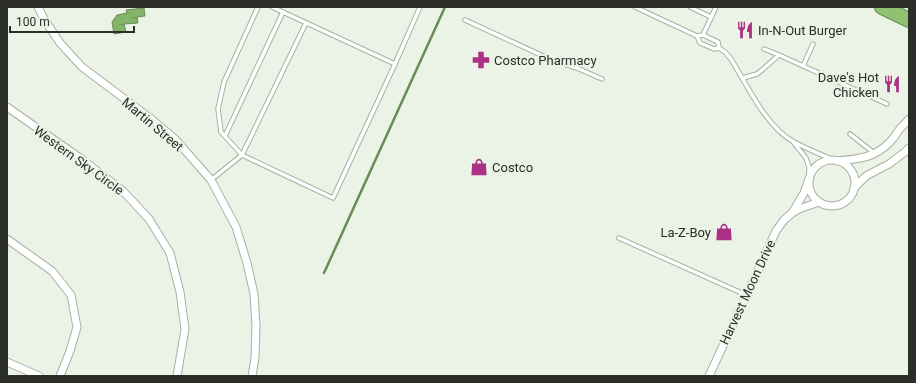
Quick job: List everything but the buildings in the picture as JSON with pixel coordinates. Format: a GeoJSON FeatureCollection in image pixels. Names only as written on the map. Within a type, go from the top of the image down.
{"type":"FeatureCollection","features":[{"type":"Feature","properties":{"kind":"highway"},"geometry":{"type":"LineString","coordinates":[[882,7],[909,20]]}},
{"type":"Feature","properties":{"kind":"street","name":"Martin Street"},"geometry":{"type":"LineString","coordinates":[[38,7],[60,43],[82,67],[150,118],[176,140],[211,180],[236,227],[247,263],[254,294],[256,326],[255,358],[252,376]]}},
{"type":"Feature","properties":{"kind":"street","name":"Western Sky Circle"},"geometry":{"type":"LineString","coordinates":[[7,107],[80,158],[122,190],[149,219],[170,253],[180,292],[185,329],[176,376]]}},
{"type":"Feature","properties":{"kind":"street"},"geometry":{"type":"LineString","coordinates":[[836,161],[869,156],[881,150],[891,142],[909,119]]}},
{"type":"Feature","properties":{"kind":"street"},"geometry":{"type":"LineString","coordinates":[[854,188],[852,174],[843,163],[836,161],[830,160],[819,164],[814,168],[809,179],[809,186],[814,198],[826,205],[833,206],[840,204],[847,200],[854,188],[866,176],[889,164],[909,148]]}},
{"type":"Feature","properties":{"kind":"street","name":"Harvest Moon Drive"},"geometry":{"type":"LineString","coordinates":[[792,213],[804,193],[809,179]]}},
{"type":"Feature","properties":{"kind":"street","name":"Harvest Moon Drive"},"geometry":{"type":"LineString","coordinates":[[709,376],[776,231],[784,220],[792,213],[819,202]]}},
{"type":"Feature","properties":{"kind":"street"},"geometry":{"type":"LineString","coordinates":[[7,239],[52,270],[71,295],[77,328],[60,376]]}},
{"type":"Feature","properties":{"kind":"street"},"geometry":{"type":"LineString","coordinates":[[7,362],[39,376]]}},
{"type":"Feature","properties":{"kind":"lane"},"geometry":{"type":"LineString","coordinates":[[258,7],[224,82],[218,109],[221,132],[242,155],[333,198],[420,7]]}},
{"type":"Feature","properties":{"kind":"lane"},"geometry":{"type":"LineString","coordinates":[[272,7],[394,64]]}},
{"type":"Feature","properties":{"kind":"lane"},"geometry":{"type":"LineString","coordinates":[[635,7],[697,36],[703,35],[718,42],[719,48]]}},
{"type":"Feature","properties":{"kind":"lane"},"geometry":{"type":"LineString","coordinates":[[690,7],[711,17]]}},
{"type":"Feature","properties":{"kind":"lane"},"geometry":{"type":"LineString","coordinates":[[703,35],[716,7]]}},
{"type":"Feature","properties":{"kind":"lane"},"geometry":{"type":"LineString","coordinates":[[225,136],[283,12]]}},
{"type":"Feature","properties":{"kind":"lane"},"geometry":{"type":"LineString","coordinates":[[465,20],[554,61],[577,68],[602,79]]}},
{"type":"Feature","properties":{"kind":"lane"},"geometry":{"type":"LineString","coordinates":[[211,180],[242,155],[306,23]]}},
{"type":"Feature","properties":{"kind":"lane"},"geometry":{"type":"LineString","coordinates":[[697,36],[700,43],[714,49],[719,48],[726,52],[764,113],[785,136],[793,142],[836,161]]}},
{"type":"Feature","properties":{"kind":"lane"},"geometry":{"type":"LineString","coordinates":[[803,66],[813,44]]}},
{"type":"Feature","properties":{"kind":"lane"},"geometry":{"type":"LineString","coordinates":[[764,49],[887,104]]}},
{"type":"Feature","properties":{"kind":"lane"},"geometry":{"type":"LineString","coordinates":[[743,78],[757,74],[779,55]]}},
{"type":"Feature","properties":{"kind":"lane"},"geometry":{"type":"LineString","coordinates":[[850,134],[874,154]]}},
{"type":"Feature","properties":{"kind":"lane"},"geometry":{"type":"LineString","coordinates":[[793,142],[806,158],[809,167],[809,179]]}},
{"type":"Feature","properties":{"kind":"lane"},"geometry":{"type":"LineString","coordinates":[[619,238],[746,295]]}},
{"type":"Feature","properties":{"kind":"water"},"geometry":{"type":"Polygon","coordinates":[[[144,8],[145,16],[137,17],[138,23],[124,24],[126,32],[114,34],[112,22],[117,15],[127,13],[126,10],[144,8]]]}},
{"type":"Feature","properties":{"kind":"waterway"},"geometry":{"type":"LineString","coordinates":[[324,273],[445,7]]}},
{"type":"Feature","properties":{"kind":"place","name":"In-N-Out Burger"},"geometry":{"type":"Point","coordinates":[745,30]}},
{"type":"Feature","properties":{"kind":"place","name":"Costco Pharmacy"},"geometry":{"type":"Point","coordinates":[481,60]}},
{"type":"Feature","properties":{"kind":"place","name":"Dave's Hot Chicken"},"geometry":{"type":"Point","coordinates":[892,84]}},
{"type":"Feature","properties":{"kind":"place","name":"Costco"},"geometry":{"type":"Point","coordinates":[479,167]}},
{"type":"Feature","properties":{"kind":"place","name":"La-Z-Boy"},"geometry":{"type":"Point","coordinates":[724,232]}}]}
